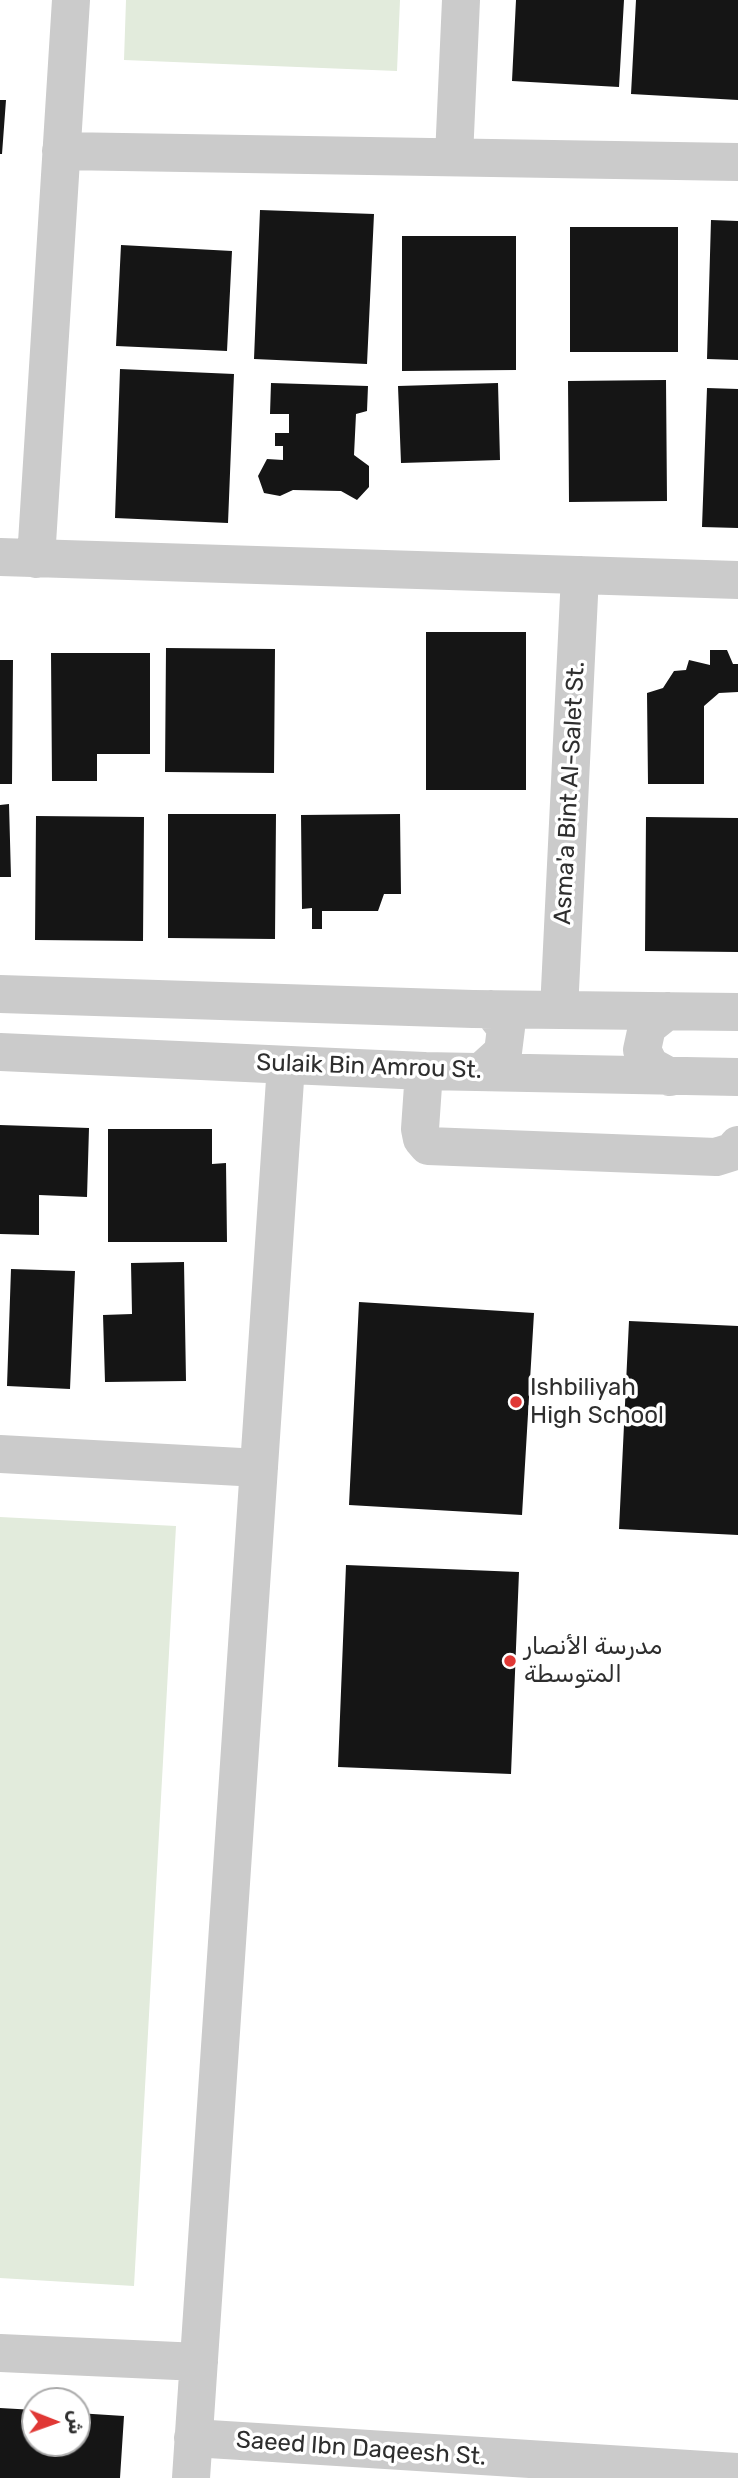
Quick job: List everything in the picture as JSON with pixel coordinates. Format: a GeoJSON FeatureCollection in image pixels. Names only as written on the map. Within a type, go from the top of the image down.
{"type":"FeatureCollection","features":[{"type":"Feature","properties":{"kind":"street"},"geometry":{"type":"LineString","coordinates":[[71,0],[61,151],[18,558],[738,580]]}},
{"type":"Feature","properties":{"kind":"street"},"geometry":{"type":"LineString","coordinates":[[454,157],[461,0]]}},
{"type":"Feature","properties":{"kind":"street"},"geometry":{"type":"LineString","coordinates":[[61,151],[738,162]]}},
{"type":"Feature","properties":{"kind":"street","name":"Asma'a Bint Al-Salet St."},"geometry":{"type":"LineString","coordinates":[[559,1010],[580,575]]}},
{"type":"Feature","properties":{"kind":"street"},"geometry":{"type":"LineString","coordinates":[[0,994],[491,1009],[738,1012]]}},
{"type":"Feature","properties":{"kind":"street"},"geometry":{"type":"LineString","coordinates":[[481,1072],[503,1052],[506,1028],[491,1009]]}},
{"type":"Feature","properties":{"kind":"street"},"geometry":{"type":"LineString","coordinates":[[667,1011],[647,1027],[642,1050],[650,1066],[670,1077]]}},
{"type":"Feature","properties":{"kind":"street","name":"Sulaik Bin Amrou St."},"geometry":{"type":"LineString","coordinates":[[0,1052],[424,1071],[738,1077]]}},
{"type":"Feature","properties":{"kind":"street"},"geometry":{"type":"LineString","coordinates":[[191,2478],[286,1065]]}},
{"type":"Feature","properties":{"kind":"street"},"geometry":{"type":"LineString","coordinates":[[424,1071],[420,1129],[422,1139],[428,1146],[716,1157],[732,1152],[738,1145]]}},
{"type":"Feature","properties":{"kind":"street"},"geometry":{"type":"LineString","coordinates":[[0,1454],[259,1468]]}},
{"type":"Feature","properties":{"kind":"street"},"geometry":{"type":"LineString","coordinates":[[0,2353],[199,2362]]}},
{"type":"Feature","properties":{"kind":"street","name":"Saeed Ibn Daqeesh St."},"geometry":{"type":"LineString","coordinates":[[193,2438],[738,2472]]}},
{"type":"Feature","properties":{"kind":"green space"},"geometry":{"type":"Polygon","coordinates":[[[126,0],[400,0],[397,71],[124,60],[126,0]]]}},
{"type":"Feature","properties":{"kind":"green space"},"geometry":{"type":"Polygon","coordinates":[[[0,1517],[176,1526],[134,2286],[0,2278],[0,1517]]]}},
{"type":"Feature","properties":{"kind":"building"},"geometry":{"type":"Polygon","coordinates":[[[516,0],[624,0],[619,87],[512,81],[516,0]]]}},
{"type":"Feature","properties":{"kind":"building"},"geometry":{"type":"Polygon","coordinates":[[[636,0],[738,0],[738,100],[631,94],[636,0]]]}},
{"type":"Feature","properties":{"kind":"building"},"geometry":{"type":"Polygon","coordinates":[[[0,100],[6,100],[2,154],[0,154],[0,100]]]}},
{"type":"Feature","properties":{"kind":"building"},"geometry":{"type":"Polygon","coordinates":[[[260,210],[374,214],[367,364],[254,359],[260,210]]]}},
{"type":"Feature","properties":{"kind":"building"},"geometry":{"type":"Polygon","coordinates":[[[711,220],[738,221],[738,360],[707,359],[711,220]]]}},
{"type":"Feature","properties":{"kind":"building"},"geometry":{"type":"Polygon","coordinates":[[[570,227],[678,227],[678,352],[570,352],[570,227]]]}},
{"type":"Feature","properties":{"kind":"building"},"geometry":{"type":"Polygon","coordinates":[[[402,236],[516,236],[516,370],[402,371],[402,236]]]}},
{"type":"Feature","properties":{"kind":"building"},"geometry":{"type":"Polygon","coordinates":[[[121,245],[232,251],[227,351],[116,346],[121,245]]]}},
{"type":"Feature","properties":{"kind":"building"},"geometry":{"type":"Polygon","coordinates":[[[120,369],[234,374],[228,523],[115,518],[120,369]]]}},
{"type":"Feature","properties":{"kind":"building"},"geometry":{"type":"Polygon","coordinates":[[[666,380],[667,501],[569,502],[568,381],[666,380]]]}},
{"type":"Feature","properties":{"kind":"building"},"geometry":{"type":"Polygon","coordinates":[[[271,383],[368,386],[367,411],[356,414],[354,455],[369,466],[369,487],[357,500],[341,491],[293,490],[280,496],[264,493],[258,476],[267,459],[283,460],[283,446],[275,446],[275,433],[289,433],[289,414],[270,414],[271,383]]]}},
{"type":"Feature","properties":{"kind":"building"},"geometry":{"type":"Polygon","coordinates":[[[498,383],[500,460],[401,463],[398,386],[498,383]]]}},
{"type":"Feature","properties":{"kind":"building"},"geometry":{"type":"Polygon","coordinates":[[[707,388],[738,389],[738,528],[702,527],[707,388]]]}},
{"type":"Feature","properties":{"kind":"building"},"geometry":{"type":"Polygon","coordinates":[[[426,632],[526,632],[526,790],[426,790],[426,632]]]}},
{"type":"Feature","properties":{"kind":"building"},"geometry":{"type":"Polygon","coordinates":[[[166,648],[275,649],[274,773],[165,772],[166,648]]]}},
{"type":"Feature","properties":{"kind":"building"},"geometry":{"type":"Polygon","coordinates":[[[710,650],[727,650],[733,664],[738,664],[738,692],[719,693],[704,706],[704,784],[648,784],[647,693],[663,688],[674,671],[686,670],[689,660],[710,665],[710,650]]]}},
{"type":"Feature","properties":{"kind":"building"},"geometry":{"type":"Polygon","coordinates":[[[51,653],[150,653],[150,754],[97,754],[97,781],[52,781],[51,653]]]}},
{"type":"Feature","properties":{"kind":"building"},"geometry":{"type":"Polygon","coordinates":[[[0,660],[13,660],[12,784],[0,784],[0,660]]]}},
{"type":"Feature","properties":{"kind":"building"},"geometry":{"type":"Polygon","coordinates":[[[9,804],[11,877],[0,877],[0,805],[9,804]]]}},
{"type":"Feature","properties":{"kind":"building"},"geometry":{"type":"Polygon","coordinates":[[[168,814],[276,814],[275,939],[168,938],[168,814]]]}},
{"type":"Feature","properties":{"kind":"building"},"geometry":{"type":"Polygon","coordinates":[[[400,814],[401,894],[384,894],[378,911],[322,911],[322,929],[312,929],[312,908],[302,909],[301,815],[400,814]]]}},
{"type":"Feature","properties":{"kind":"building"},"geometry":{"type":"Polygon","coordinates":[[[36,816],[144,817],[143,941],[35,940],[36,816]]]}},
{"type":"Feature","properties":{"kind":"building"},"geometry":{"type":"Polygon","coordinates":[[[646,817],[738,818],[738,952],[645,951],[646,817]]]}},
{"type":"Feature","properties":{"kind":"building"},"geometry":{"type":"Polygon","coordinates":[[[0,1125],[89,1128],[87,1197],[39,1195],[39,1235],[0,1234],[0,1125]]]}},
{"type":"Feature","properties":{"kind":"building"},"geometry":{"type":"Polygon","coordinates":[[[108,1129],[212,1129],[212,1164],[226,1163],[227,1242],[108,1242],[108,1129]]]}},
{"type":"Feature","properties":{"kind":"building"},"geometry":{"type":"Polygon","coordinates":[[[184,1262],[186,1381],[105,1382],[103,1315],[132,1314],[131,1263],[184,1262]]]}},
{"type":"Feature","properties":{"kind":"building"},"geometry":{"type":"Polygon","coordinates":[[[11,1269],[75,1271],[70,1389],[7,1386],[11,1269]]]}},
{"type":"Feature","properties":{"kind":"building"},"geometry":{"type":"Polygon","coordinates":[[[359,1302],[534,1313],[522,1515],[349,1505],[359,1302]]]}},
{"type":"Feature","properties":{"kind":"building"},"geometry":{"type":"Polygon","coordinates":[[[629,1321],[738,1326],[738,1535],[619,1529],[629,1321]]]}},
{"type":"Feature","properties":{"kind":"building"},"geometry":{"type":"Polygon","coordinates":[[[346,1565],[519,1572],[511,1774],[338,1767],[346,1565]]]}},
{"type":"Feature","properties":{"kind":"building"},"geometry":{"type":"Polygon","coordinates":[[[0,2408],[21,2409],[21,2457],[91,2457],[91,2414],[124,2416],[120,2478],[0,2478],[0,2408]]]}},
{"type":"Feature","properties":{"kind":"place","name":"Ishbiliyah High School"},"geometry":{"type":"Point","coordinates":[516,1402]}},
{"type":"Feature","properties":{"kind":"place","name":"مدرسة الأنصار المتوسطة"},"geometry":{"type":"Point","coordinates":[510,1661]}}]}
